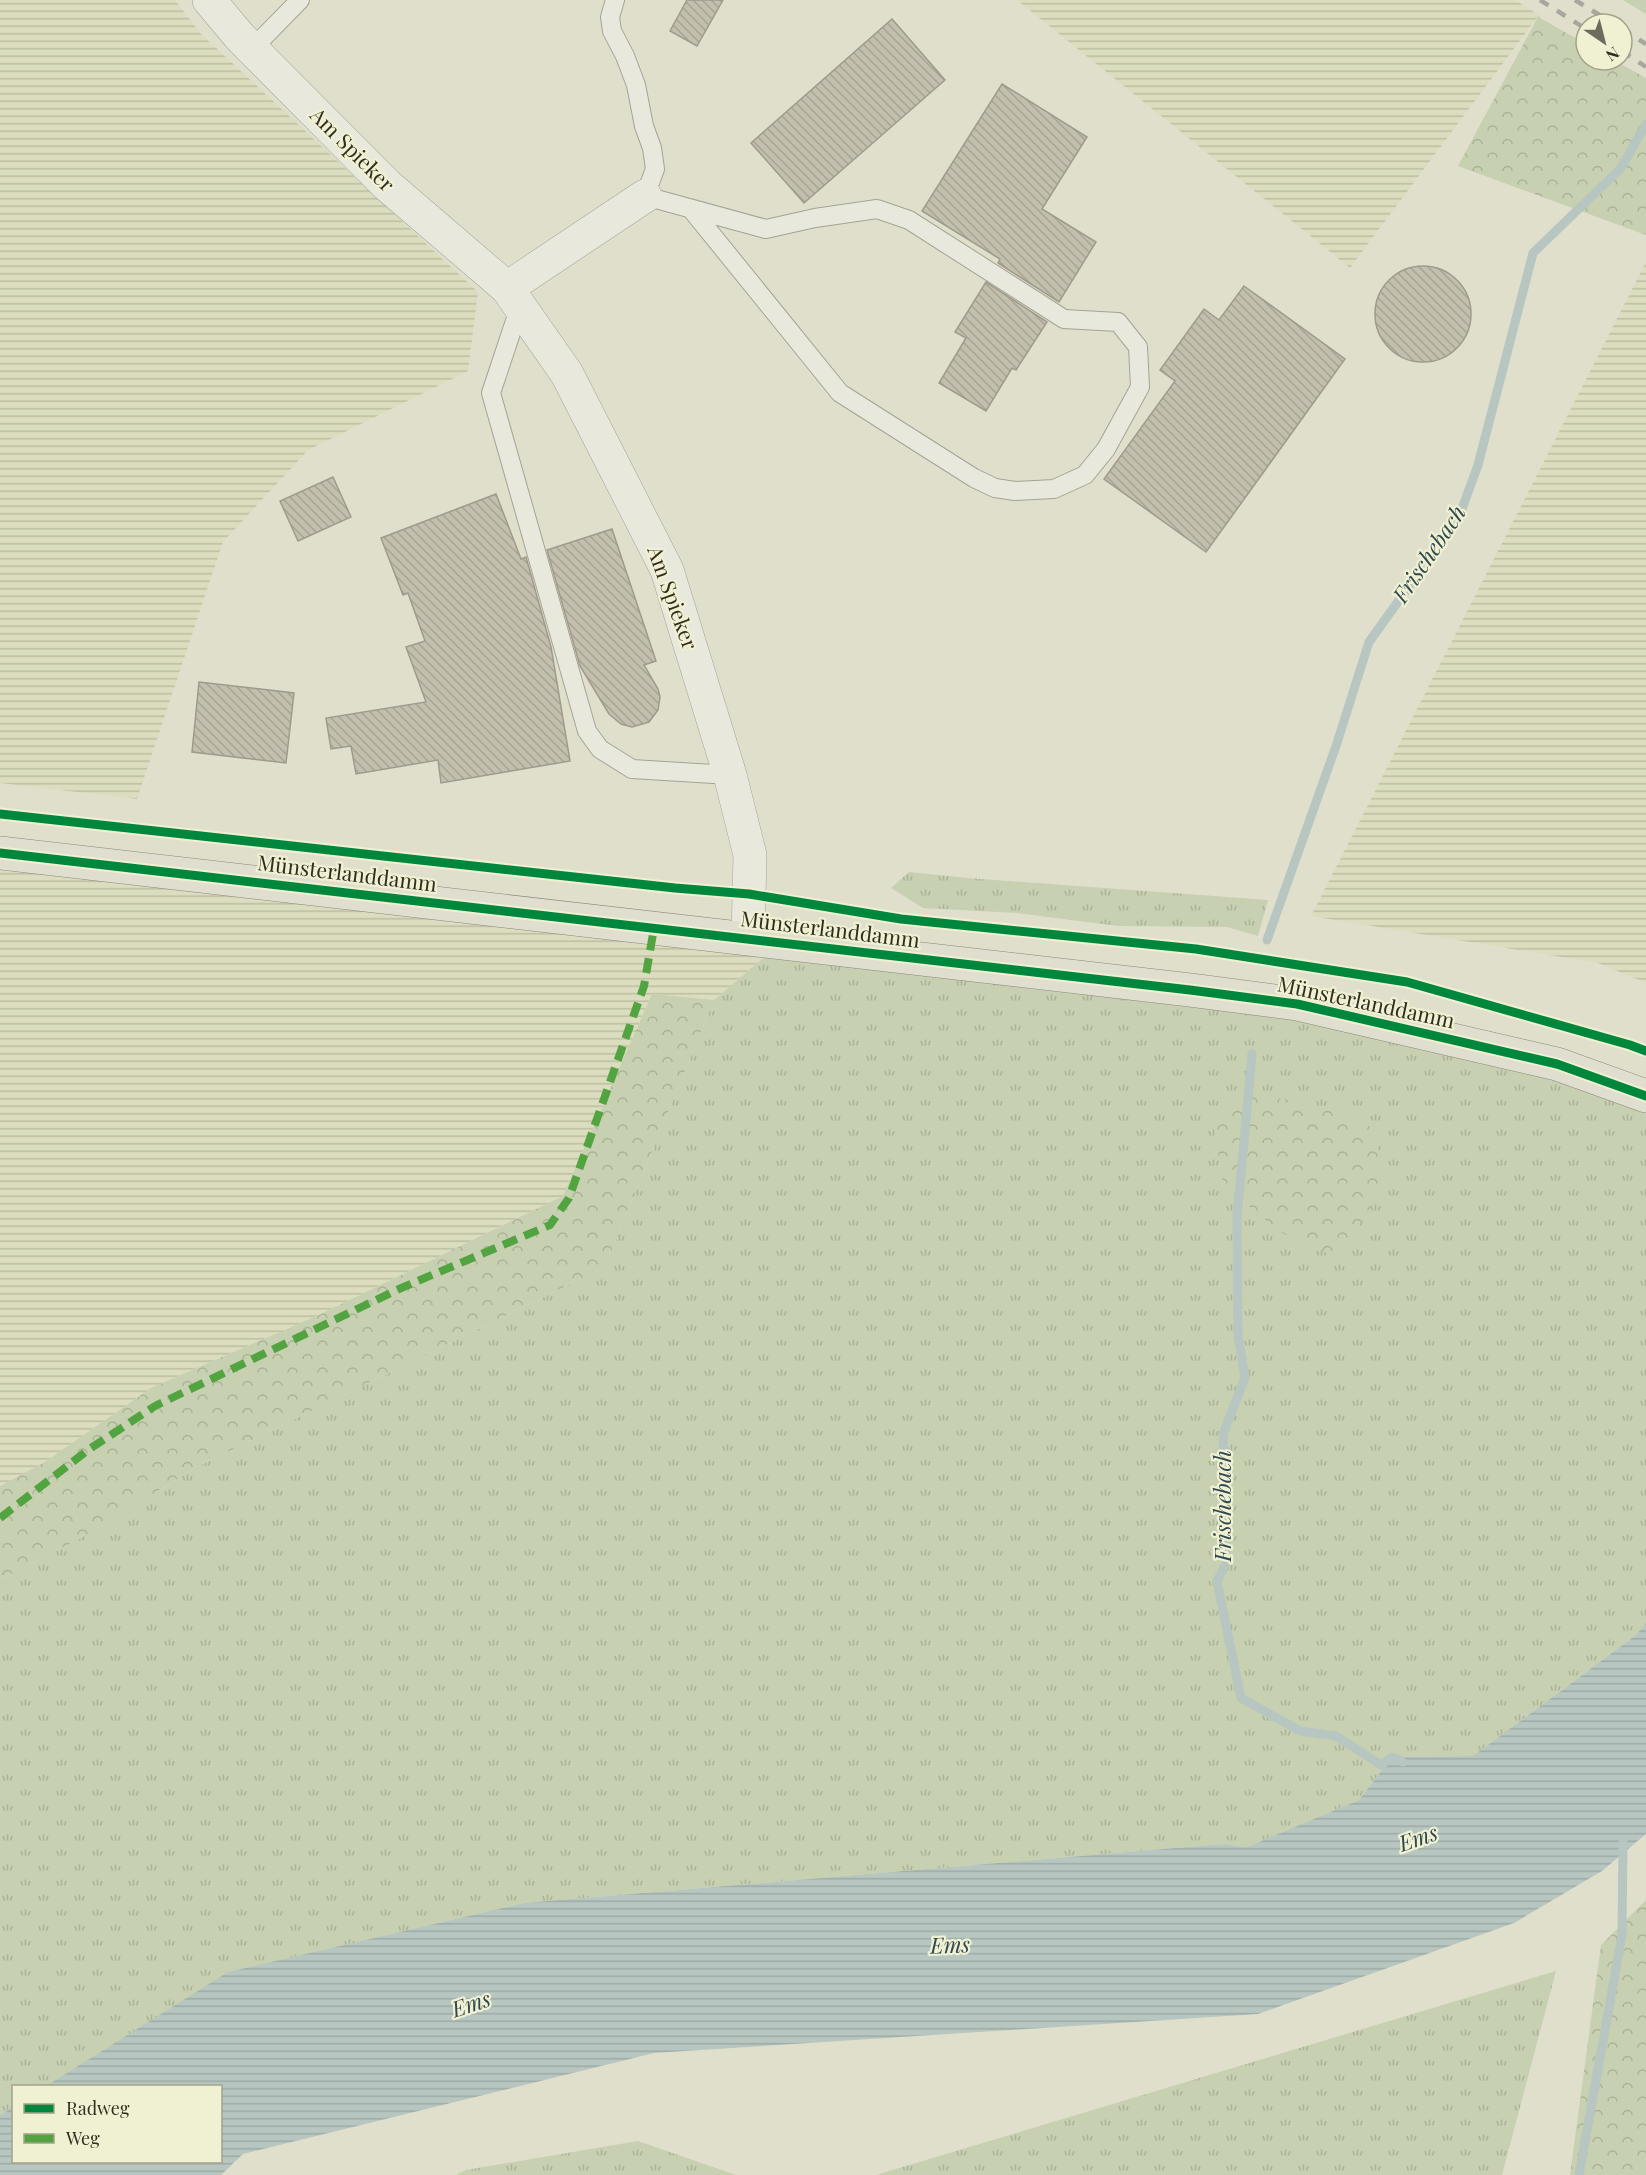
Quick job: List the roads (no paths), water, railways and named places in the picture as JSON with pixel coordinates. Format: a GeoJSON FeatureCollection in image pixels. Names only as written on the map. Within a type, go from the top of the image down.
{"type":"FeatureCollection","features":[{"type":"Feature","properties":{"kind":"main road","name":"Münsterlanddamm"},"geometry":{"type":"LineString","coordinates":[[0,853],[748,938],[1297,1004],[1557,1064],[1646,1096]]}},
{"type":"Feature","properties":{"kind":"street","name":"Am Spieker"},"geometry":{"type":"LineString","coordinates":[[209,0],[252,49],[387,185],[514,297],[567,374],[667,570],[730,775],[750,855],[748,938]]}},
{"type":"Feature","properties":{"kind":"street"},"geometry":{"type":"LineString","coordinates":[[514,297],[645,196]]}},
{"type":"Feature","properties":{"kind":"lane"},"geometry":{"type":"LineString","coordinates":[[252,49],[300,0]]}},
{"type":"Feature","properties":{"kind":"lane"},"geometry":{"type":"LineString","coordinates":[[615,0],[610,17],[612,32],[625,56],[636,85],[644,126],[652,148],[655,169],[645,196],[766,229],[815,218],[877,209],[909,220],[1064,319],[1118,322],[1138,347],[1140,387],[1106,449],[1085,475],[1054,489],[1015,491],[994,488],[974,478],[840,393],[691,209]]}},
{"type":"Feature","properties":{"kind":"lane"},"geometry":{"type":"LineString","coordinates":[[514,297],[491,393],[587,731],[600,749],[632,770],[730,775]]}},
{"type":"Feature","properties":{"kind":"water","name":"Ems"},"geometry":{"type":"Polygon","coordinates":[[[1646,1623],[1646,1834],[1602,1871],[1514,1923],[1258,2014],[654,2053],[243,2154],[221,2175],[0,2175],[0,2115],[12,2108],[12,2163],[222,2163],[222,2085],[48,2085],[228,1972],[524,1903],[1222,1844],[1247,1847],[1359,1800],[1392,1757],[1473,1756],[1636,1635],[1646,1623]]]}},
{"type":"Feature","properties":{"kind":"waterway","name":"Frischebach"},"geometry":{"type":"LineString","coordinates":[[1267,940],[1336,746],[1369,642],[1459,517],[1478,465],[1533,253],[1621,168],[1646,124]]}},
{"type":"Feature","properties":{"kind":"waterway","name":"Frischebach"},"geometry":{"type":"LineString","coordinates":[[1252,1054],[1237,1217],[1238,1335],[1245,1378],[1223,1434],[1226,1564],[1217,1581],[1241,1698],[1300,1731],[1336,1736],[1381,1765],[1392,1757],[1403,1762]]}},
{"type":"Feature","properties":{"kind":"waterway"},"geometry":{"type":"LineString","coordinates":[[1579,2175],[1622,1935],[1623,1842]]}},
{"type":"Feature","properties":{"kind":"railway"},"geometry":{"type":"LineString","coordinates":[[1540,0],[1574,21]]}},
{"type":"Feature","properties":{"kind":"railway"},"geometry":{"type":"LineString","coordinates":[[1575,0],[1594,12]]}},
{"type":"Feature","properties":{"kind":"railway"},"geometry":{"type":"LineString","coordinates":[[1634,36],[1646,44]]}},
{"type":"Feature","properties":{"kind":"railway"},"geometry":{"type":"LineString","coordinates":[[1634,59],[1646,67]]}}]}
